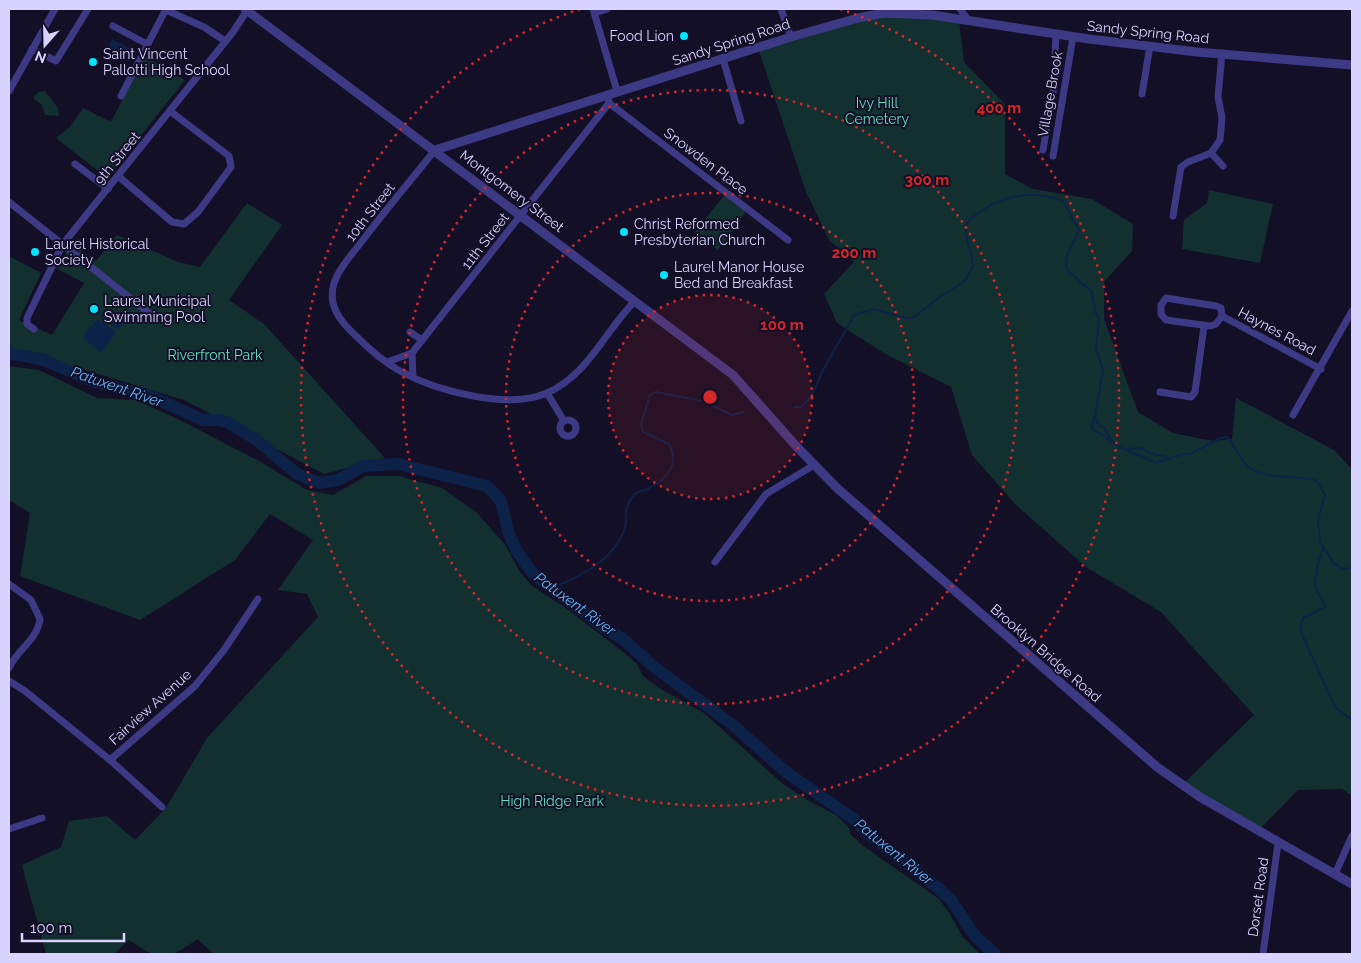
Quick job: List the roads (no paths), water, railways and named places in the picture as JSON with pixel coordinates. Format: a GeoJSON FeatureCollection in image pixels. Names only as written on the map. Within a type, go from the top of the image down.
{"type":"FeatureCollection","features":[{"type":"Feature","properties":{"kind":"street"},"geometry":{"type":"LineString","coordinates":[[9,91],[55,9]]}},
{"type":"Feature","properties":{"kind":"street"},"geometry":{"type":"LineString","coordinates":[[32,49],[56,61],[88,9]]}},
{"type":"Feature","properties":{"kind":"street","name":"9th Street"},"geometry":{"type":"LineString","coordinates":[[34,329],[28,324],[27,318],[63,244],[225,41],[247,9]]}},
{"type":"Feature","properties":{"kind":"street","name":"Montgomery Street"},"geometry":{"type":"LineString","coordinates":[[247,9],[733,375],[757,400]]}},
{"type":"Feature","properties":{"kind":"street"},"geometry":{"type":"LineString","coordinates":[[607,9],[594,11],[611,96]]}},
{"type":"Feature","properties":{"kind":"street"},"geometry":{"type":"LineString","coordinates":[[780,9],[791,37]]}},
{"type":"Feature","properties":{"kind":"street"},"geometry":{"type":"LineString","coordinates":[[960,9],[969,22]]}},
{"type":"Feature","properties":{"kind":"street"},"geometry":{"type":"LineString","coordinates":[[120,96],[166,10],[204,27],[225,41]]}},
{"type":"Feature","properties":{"kind":"street","name":"Sandy Spring Road"},"geometry":{"type":"LineString","coordinates":[[434,150],[611,96],[791,37],[858,18],[884,13],[932,14],[969,22],[1073,37],[1222,54],[1341,63]]}},
{"type":"Feature","properties":{"kind":"street"},"geometry":{"type":"LineString","coordinates":[[113,26],[147,44]]}},
{"type":"Feature","properties":{"kind":"street"},"geometry":{"type":"LineString","coordinates":[[1043,150],[1058,63],[1055,55],[1056,34]]}},
{"type":"Feature","properties":{"kind":"street","name":"Village Brook"},"geometry":{"type":"LineString","coordinates":[[1052,156],[1073,37]]}},
{"type":"Feature","properties":{"kind":"street"},"geometry":{"type":"LineString","coordinates":[[1142,94],[1150,46]]}},
{"type":"Feature","properties":{"kind":"street"},"geometry":{"type":"LineString","coordinates":[[1173,216],[1182,168],[1188,162],[1212,153],[1220,140],[1222,129],[1218,97],[1222,54]]}},
{"type":"Feature","properties":{"kind":"street"},"geometry":{"type":"LineString","coordinates":[[724,59],[741,121]]}},
{"type":"Feature","properties":{"kind":"street"},"geometry":{"type":"LineString","coordinates":[[1341,63],[1352,61]]}},
{"type":"Feature","properties":{"kind":"street"},"geometry":{"type":"LineString","coordinates":[[1341,63],[1352,64]]}},
{"type":"Feature","properties":{"kind":"street","name":"11th Street"},"geometry":{"type":"LineString","coordinates":[[412,353],[611,96]]}},
{"type":"Feature","properties":{"kind":"street","name":"Snowden Place"},"geometry":{"type":"LineString","coordinates":[[611,96],[788,240]]}},
{"type":"Feature","properties":{"kind":"street"},"geometry":{"type":"LineString","coordinates":[[118,176],[172,222],[184,224],[198,212],[231,167],[231,161],[229,156],[170,111]]}},
{"type":"Feature","properties":{"kind":"street","name":"10th Street"},"geometry":{"type":"LineString","coordinates":[[387,362],[341,321],[334,308],[332,293],[334,283],[343,267],[434,150]]}},
{"type":"Feature","properties":{"kind":"street"},"geometry":{"type":"LineString","coordinates":[[1212,153],[1223,166]]}},
{"type":"Feature","properties":{"kind":"street"},"geometry":{"type":"LineString","coordinates":[[75,164],[108,189]]}},
{"type":"Feature","properties":{"kind":"street"},"geometry":{"type":"LineString","coordinates":[[9,202],[149,313]]}},
{"type":"Feature","properties":{"kind":"street","name":"Haynes Road"},"geometry":{"type":"LineString","coordinates":[[1166,298],[1216,306],[1221,308],[1222,316],[1216,324],[1204,326],[1163,318],[1160,311],[1163,299],[1166,298]]}},
{"type":"Feature","properties":{"kind":"street"},"geometry":{"type":"LineString","coordinates":[[387,362],[413,377],[439,386],[482,397],[515,400],[531,399],[547,393],[578,371],[619,318],[635,301]]}},
{"type":"Feature","properties":{"kind":"street","name":"Haynes Road"},"geometry":{"type":"LineString","coordinates":[[1293,415],[1321,369],[1352,310]]}},
{"type":"Feature","properties":{"kind":"street","name":"Haynes Road"},"geometry":{"type":"LineString","coordinates":[[1222,316],[1321,369]]}},
{"type":"Feature","properties":{"kind":"street"},"geometry":{"type":"LineString","coordinates":[[1160,392],[1186,398],[1194,392],[1204,326]]}},
{"type":"Feature","properties":{"kind":"street"},"geometry":{"type":"LineString","coordinates":[[410,332],[422,340]]}},
{"type":"Feature","properties":{"kind":"street"},"geometry":{"type":"LineString","coordinates":[[387,362],[412,353],[413,377]]}},
{"type":"Feature","properties":{"kind":"street"},"geometry":{"type":"LineString","coordinates":[[547,393],[564,421]]}},
{"type":"Feature","properties":{"kind":"street","name":"Brooklyn Bridge Road"},"geometry":{"type":"LineString","coordinates":[[757,400],[814,465],[874,522],[1157,767],[1200,797],[1352,884]]}},
{"type":"Feature","properties":{"kind":"street"},"geometry":{"type":"LineString","coordinates":[[715,562],[766,494],[814,465]]}},
{"type":"Feature","properties":{"kind":"street"},"geometry":{"type":"LineString","coordinates":[[9,584],[31,600],[40,619],[33,638],[19,651],[9,668]]}},
{"type":"Feature","properties":{"kind":"street","name":"Fairview Avenue"},"geometry":{"type":"LineString","coordinates":[[110,760],[195,686],[214,664],[258,599]]}},
{"type":"Feature","properties":{"kind":"street"},"geometry":{"type":"LineString","coordinates":[[9,681],[25,691],[110,760],[162,808]]}},
{"type":"Feature","properties":{"kind":"street"},"geometry":{"type":"LineString","coordinates":[[9,828],[42,818]]}},
{"type":"Feature","properties":{"kind":"street"},"geometry":{"type":"LineString","coordinates":[[1335,874],[1352,836]]}},
{"type":"Feature","properties":{"kind":"street","name":"Dorset Road"},"geometry":{"type":"LineString","coordinates":[[1263,954],[1278,842]]}},
{"type":"Feature","properties":{"kind":"water"},"geometry":{"type":"Polygon","coordinates":[[[112,39],[129,48],[124,59],[108,48],[112,39]]]}},
{"type":"Feature","properties":{"kind":"water"},"geometry":{"type":"Polygon","coordinates":[[[106,309],[124,323],[118,330],[100,316],[106,309]]]}},
{"type":"Feature","properties":{"kind":"water"},"geometry":{"type":"Polygon","coordinates":[[[98,319],[116,332],[101,353],[83,338],[90,325],[92,326],[98,319]]]}},
{"type":"Feature","properties":{"kind":"waterway"},"geometry":{"type":"LineString","coordinates":[[794,407],[801,407],[810,397],[854,315],[874,309],[913,318],[938,298],[964,282],[973,266],[966,232],[968,222],[973,216],[991,205],[1010,197],[1031,195],[1063,201],[1079,230],[1066,260],[1068,271],[1092,292],[1095,311],[1099,319],[1096,348],[1103,370],[1095,417],[1099,426],[1104,427],[1112,441],[1119,447],[1156,463],[1183,454],[1190,454],[1220,438],[1227,437],[1251,469],[1267,475],[1317,481],[1325,495],[1318,520],[1320,542],[1334,564],[1344,569],[1352,568]]}},
{"type":"Feature","properties":{"kind":"waterway","name":"Patuxent River"},"geometry":{"type":"LineString","coordinates":[[9,353],[44,360],[94,382],[148,395],[203,420],[220,420],[229,423],[258,441],[297,474],[319,483],[338,480],[363,466],[398,464],[487,486],[501,501],[508,531],[516,550],[534,575],[603,627],[623,639],[654,667],[733,725],[786,772],[855,820],[867,833],[937,887],[951,900],[975,936],[995,954]]}},
{"type":"Feature","properties":{"kind":"waterway"},"geometry":{"type":"LineString","coordinates":[[551,588],[594,567],[612,551],[624,531],[626,510],[634,495],[660,481],[669,471],[673,459],[669,444],[643,432],[641,424],[650,395],[656,392],[703,401],[732,415],[744,412]]}},
{"type":"Feature","properties":{"kind":"waterway"},"geometry":{"type":"LineString","coordinates":[[1094,418],[1091,428],[1110,440]]}},
{"type":"Feature","properties":{"kind":"waterway"},"geometry":{"type":"LineString","coordinates":[[1128,449],[1142,448],[1149,453],[1171,458]]}},
{"type":"Feature","properties":{"kind":"waterway"},"geometry":{"type":"LineString","coordinates":[[1323,548],[1317,568],[1315,585],[1325,607],[1303,618],[1300,630],[1335,707],[1352,720]]}},
{"type":"Feature","properties":{"kind":"place","name":"Food Lion"},"geometry":{"type":"Point","coordinates":[684,36]}},
{"type":"Feature","properties":{"kind":"place","name":"Saint Vincent Pallotti High School"},"geometry":{"type":"Point","coordinates":[93,62]}},
{"type":"Feature","properties":{"kind":"place","name":"Christ Reformed Presbyterian Church"},"geometry":{"type":"Point","coordinates":[624,232]}},
{"type":"Feature","properties":{"kind":"place","name":"Laurel Historical Society"},"geometry":{"type":"Point","coordinates":[35,252]}},
{"type":"Feature","properties":{"kind":"place","name":"Laurel Manor House Bed and Breakfast"},"geometry":{"type":"Point","coordinates":[664,275]}},
{"type":"Feature","properties":{"kind":"place","name":"Laurel Municipal Swimming Pool"},"geometry":{"type":"Point","coordinates":[94,309]}},
{"type":"Feature","properties":{"kind":"park label","name":"Ivy Hill Cemetery"},"geometry":{"type":"Point","coordinates":[877,112]}},
{"type":"Feature","properties":{"kind":"park label","name":"Riverfront Park"},"geometry":{"type":"Point","coordinates":[215,355]}},
{"type":"Feature","properties":{"kind":"park label","name":"High Ridge Park"},"geometry":{"type":"Point","coordinates":[552,801]}}]}
